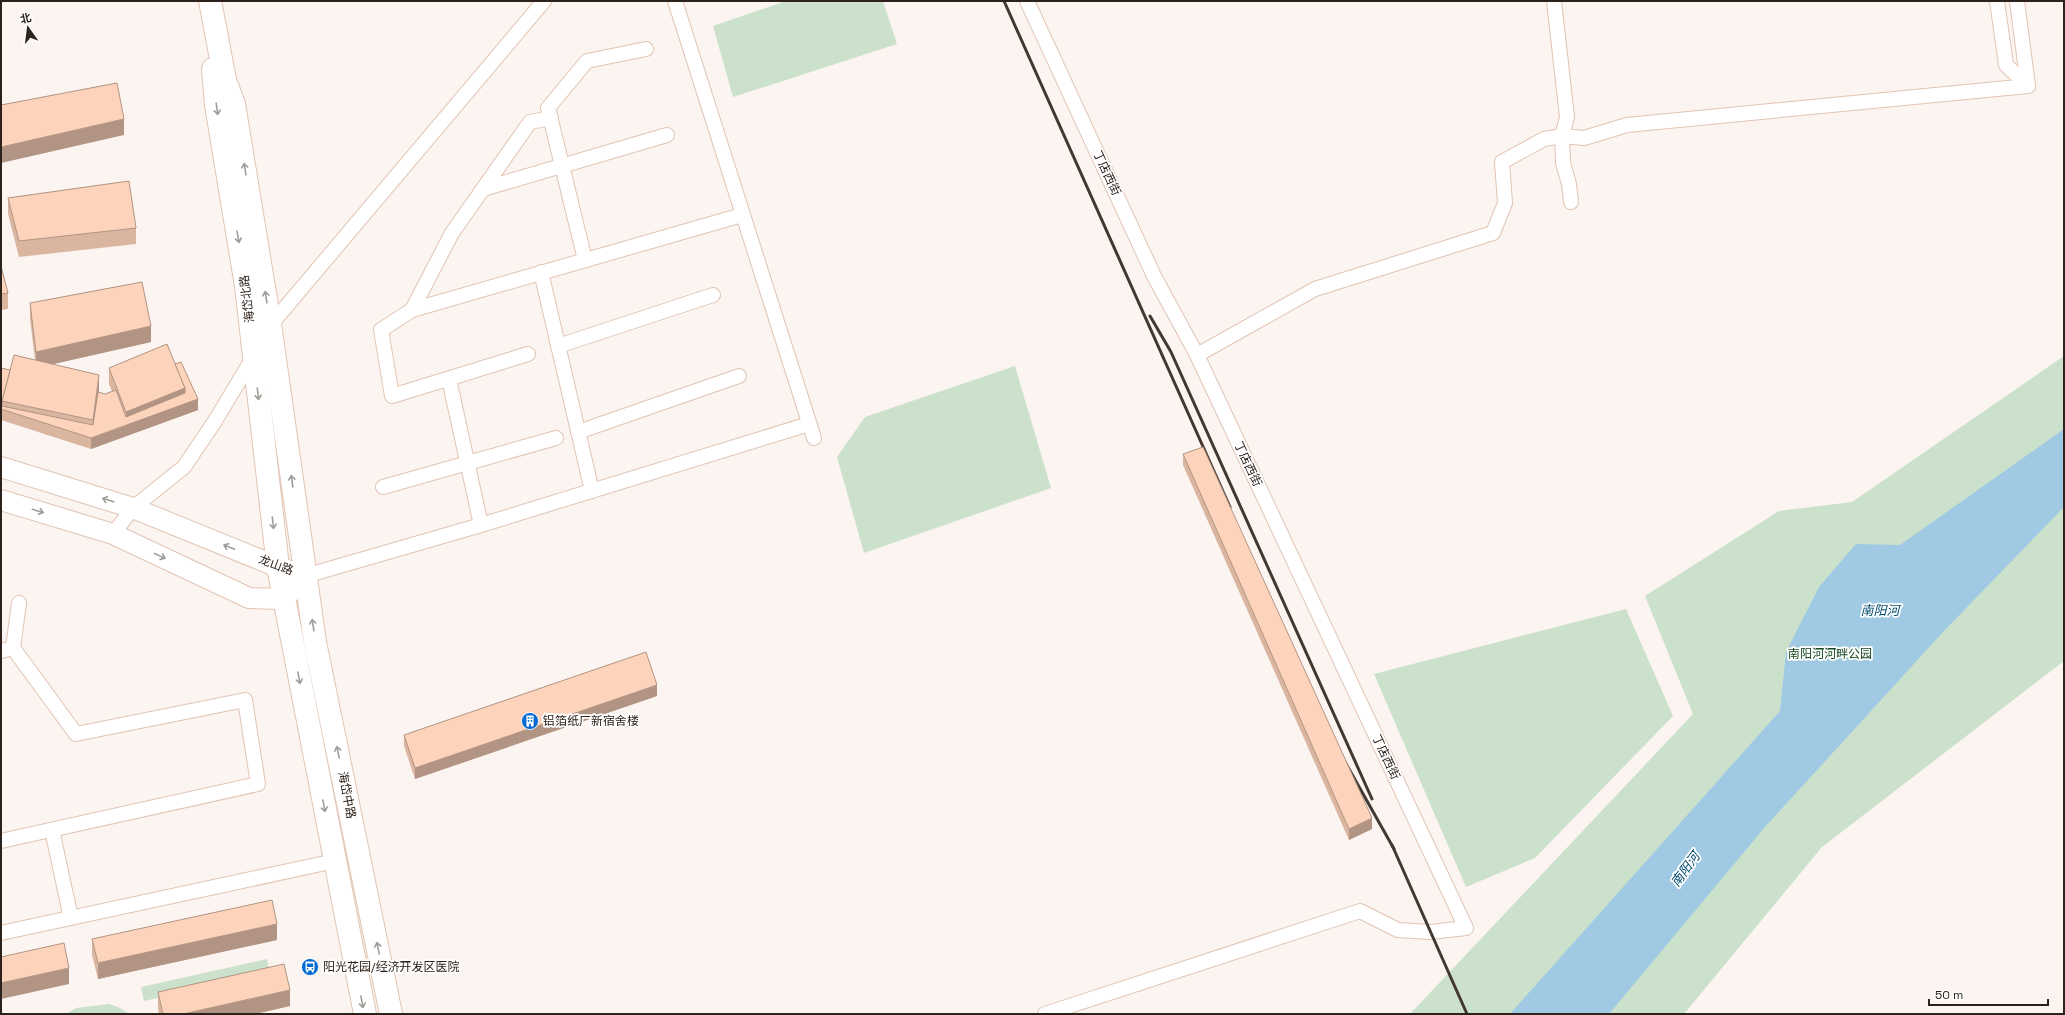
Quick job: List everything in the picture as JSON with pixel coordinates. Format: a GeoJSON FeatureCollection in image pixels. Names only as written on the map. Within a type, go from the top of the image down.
{"type":"FeatureCollection","features":[{"type":"Feature","properties":{"kind":"main road","name":"海岱北路"},"geometry":{"type":"LineString","coordinates":[[201,1],[215,81],[216,105],[246,286],[278,567],[284,599]]}},
{"type":"Feature","properties":{"kind":"main road","name":"海岱北路"},"geometry":{"type":"LineString","coordinates":[[210,1],[225,80],[234,104],[270,324],[305,576]]}},
{"type":"Feature","properties":{"kind":"main road","name":"海岱中路"},"geometry":{"type":"LineString","coordinates":[[305,576],[317,649],[391,1014]]}},
{"type":"Feature","properties":{"kind":"main road","name":"海岱中路"},"geometry":{"type":"LineString","coordinates":[[284,599],[365,1014]]}},
{"type":"Feature","properties":{"kind":"street"},"geometry":{"type":"LineString","coordinates":[[113,534],[133,508],[184,467],[215,421],[253,358],[270,324],[544,1]]}},
{"type":"Feature","properties":{"kind":"street"},"geometry":{"type":"LineString","coordinates":[[675,1],[814,438]]}},
{"type":"Feature","properties":{"kind":"street","name":"丁店西街"},"geometry":{"type":"LineString","coordinates":[[1027,1],[1154,276],[1197,355],[1466,928],[1431,932],[1398,930],[1360,911],[1045,1014]]}},
{"type":"Feature","properties":{"kind":"street"},"geometry":{"type":"LineString","coordinates":[[1554,1],[1567,117],[1562,136],[1563,163],[1569,184],[1571,202]]}},
{"type":"Feature","properties":{"kind":"street"},"geometry":{"type":"LineString","coordinates":[[1997,1],[2006,65],[2028,86]]}},
{"type":"Feature","properties":{"kind":"street"},"geometry":{"type":"LineString","coordinates":[[2017,1],[2028,86]]}},
{"type":"Feature","properties":{"kind":"street"},"geometry":{"type":"LineString","coordinates":[[585,260],[548,108],[587,61],[646,49]]}},
{"type":"Feature","properties":{"kind":"street"},"geometry":{"type":"LineString","coordinates":[[1197,355],[1314,289],[1493,233],[1505,203],[1502,162],[1544,139],[1562,136],[1584,138],[1627,125],[2028,86]]}},
{"type":"Feature","properties":{"kind":"street"},"geometry":{"type":"LineString","coordinates":[[412,310],[452,233],[530,122],[551,118]]}},
{"type":"Feature","properties":{"kind":"street"},"geometry":{"type":"LineString","coordinates":[[483,189],[667,135]]}},
{"type":"Feature","properties":{"kind":"street"},"geometry":{"type":"LineString","coordinates":[[528,354],[392,396],[381,330],[412,310],[742,215]]}},
{"type":"Feature","properties":{"kind":"street"},"geometry":{"type":"LineString","coordinates":[[541,272],[592,491]]}},
{"type":"Feature","properties":{"kind":"street"},"geometry":{"type":"LineString","coordinates":[[558,346],[713,295]]}},
{"type":"Feature","properties":{"kind":"street"},"geometry":{"type":"LineString","coordinates":[[578,432],[739,376]]}},
{"type":"Feature","properties":{"kind":"street"},"geometry":{"type":"LineString","coordinates":[[448,379],[481,525]]}},
{"type":"Feature","properties":{"kind":"street"},"geometry":{"type":"LineString","coordinates":[[305,576],[481,525],[809,424]]}},
{"type":"Feature","properties":{"kind":"street"},"geometry":{"type":"LineString","coordinates":[[383,487],[556,438]]}},
{"type":"Feature","properties":{"kind":"street","name":"龙山路"},"geometry":{"type":"LineString","coordinates":[[1,467],[133,508],[278,567],[305,576],[284,599]]}},
{"type":"Feature","properties":{"kind":"street"},"geometry":{"type":"LineString","coordinates":[[1,500],[113,534],[250,598],[284,599]]}},
{"type":"Feature","properties":{"kind":"street"},"geometry":{"type":"LineString","coordinates":[[1,841],[258,784],[245,700],[76,734],[7,650],[19,603]]}},
{"type":"Feature","properties":{"kind":"street"},"geometry":{"type":"LineString","coordinates":[[52,830],[71,918]]}},
{"type":"Feature","properties":{"kind":"street"},"geometry":{"type":"LineString","coordinates":[[1,933],[335,861]]}},
{"type":"Feature","properties":{"kind":"green space"},"geometry":{"type":"Polygon","coordinates":[[[786,1],[883,1],[897,44],[733,97],[713,26],[786,1]]]}},
{"type":"Feature","properties":{"kind":"green space","name":"南阳河河畔公园"},"geometry":{"type":"Polygon","coordinates":[[[2064,356],[2064,661],[1822,847],[1684,1014],[1410,1014],[1693,714],[1645,596],[1779,511],[1852,502],[2064,356]]]}},
{"type":"Feature","properties":{"kind":"green space"},"geometry":{"type":"Polygon","coordinates":[[[1015,366],[1051,488],[864,553],[837,457],[865,417],[1015,366]]]}},
{"type":"Feature","properties":{"kind":"green space"},"geometry":{"type":"Polygon","coordinates":[[[1626,609],[1673,716],[1535,858],[1466,887],[1374,674],[1626,609]]]}},
{"type":"Feature","properties":{"kind":"green space"},"geometry":{"type":"Polygon","coordinates":[[[267,959],[270,973],[144,1001],[141,987],[267,959]]]}},
{"type":"Feature","properties":{"kind":"green space"},"geometry":{"type":"Polygon","coordinates":[[[109,1004],[120,1008],[129,1014],[66,1014],[76,1008],[109,1004]]]}},
{"type":"Feature","properties":{"kind":"water","name":"南阳河"},"geometry":{"type":"Polygon","coordinates":[[[2064,429],[2064,507],[1943,632],[1765,827],[1609,1014],[1510,1014],[1780,711],[1786,652],[1819,587],[1856,544],[1900,545],[2064,429]]]}},
{"type":"Feature","properties":{"kind":"building"},"geometry":{"type":"Polygon","coordinates":[[[117,83],[124,119],[1,147],[1,105],[117,83]]]}},
{"type":"Feature","properties":{"kind":"building"},"geometry":{"type":"Polygon","coordinates":[[[129,181],[136,228],[19,241],[8,198],[129,181]]]}},
{"type":"Feature","properties":{"kind":"building"},"geometry":{"type":"Polygon","coordinates":[[[1,266],[8,293],[1,294],[1,266]]]}},
{"type":"Feature","properties":{"kind":"building"},"geometry":{"type":"Polygon","coordinates":[[[142,282],[151,326],[36,352],[30,303],[142,282]]]}},
{"type":"Feature","properties":{"kind":"building"},"geometry":{"type":"Polygon","coordinates":[[[167,344],[185,388],[126,412],[109,368],[167,344]]]}},
{"type":"Feature","properties":{"kind":"building"},"geometry":{"type":"Polygon","coordinates":[[[14,355],[99,375],[93,420],[2,401],[14,355]]]}},
{"type":"Feature","properties":{"kind":"building"},"geometry":{"type":"Polygon","coordinates":[[[181,362],[198,399],[91,438],[1,409],[1,368],[10,370],[2,406],[93,425],[98,392],[105,394],[116,390],[126,417],[185,393],[185,388],[175,364],[181,362]]]}},
{"type":"Feature","properties":{"kind":"building"},"geometry":{"type":"Polygon","coordinates":[[[1203,447],[1372,818],[1349,829],[1183,454],[1203,447]]]}},
{"type":"Feature","properties":{"kind":"building","name":"铝箔纸厂新宿舍楼"},"geometry":{"type":"Polygon","coordinates":[[[646,652],[657,685],[415,768],[404,735],[646,652]]]}},
{"type":"Feature","properties":{"kind":"building"},"geometry":{"type":"Polygon","coordinates":[[[272,900],[277,924],[98,963],[92,939],[272,900]]]}},
{"type":"Feature","properties":{"kind":"building"},"geometry":{"type":"Polygon","coordinates":[[[64,943],[69,968],[1,983],[1,957],[64,943]]]}},
{"type":"Feature","properties":{"kind":"building"},"geometry":{"type":"Polygon","coordinates":[[[284,964],[290,990],[183,1014],[163,1014],[158,992],[284,964]]]}},
{"type":"Feature","properties":{"kind":"railway"},"geometry":{"type":"LineString","coordinates":[[1004,1],[1230,507]]}},
{"type":"Feature","properties":{"kind":"railway"},"geometry":{"type":"LineString","coordinates":[[1150,316],[1171,352],[1372,799]]}},
{"type":"Feature","properties":{"kind":"railway"},"geometry":{"type":"LineString","coordinates":[[1344,760],[1394,849]]}},
{"type":"Feature","properties":{"kind":"railway"},"geometry":{"type":"LineString","coordinates":[[1392,845],[1467,1014]]}},
{"type":"Feature","properties":{"kind":"place","name":"铝箔纸厂新宿舍楼"},"geometry":{"type":"Point","coordinates":[530,721]}},
{"type":"Feature","properties":{"kind":"place","name":"阳光花园/经济开发区医院"},"geometry":{"type":"Point","coordinates":[310,967]}}]}
